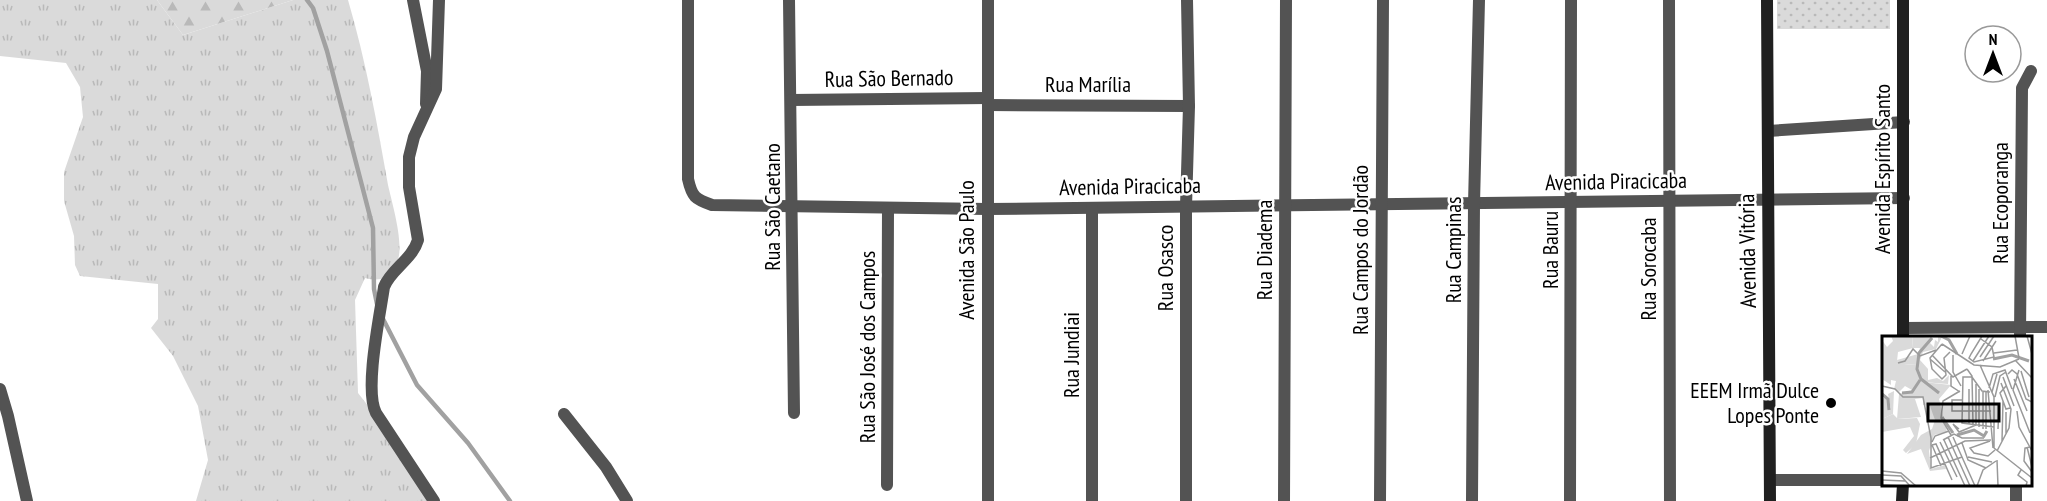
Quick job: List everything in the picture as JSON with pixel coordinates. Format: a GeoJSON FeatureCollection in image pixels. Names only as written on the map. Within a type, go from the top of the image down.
{"type":"FeatureCollection","features":[{"type":"Feature","properties":{"kind":"street"},"geometry":{"type":"LineString","coordinates":[[413,0],[427,71],[426,108]]}},
{"type":"Feature","properties":{"kind":"street"},"geometry":{"type":"LineString","coordinates":[[434,501],[372,406],[371,382],[384,287],[389,278],[411,254],[418,240],[409,187],[408,165],[414,137],[436,89],[439,0]]}},
{"type":"Feature","properties":{"kind":"street","name":"Avenida Piracicaba"},"geometry":{"type":"LineString","coordinates":[[688,0],[688,179],[690,190],[697,200],[712,205],[987,209],[1904,198]]}},
{"type":"Feature","properties":{"kind":"street","name":"Rua São Caetano"},"geometry":{"type":"LineString","coordinates":[[789,0],[794,413]]}},
{"type":"Feature","properties":{"kind":"street","name":"Avenida São Paulo"},"geometry":{"type":"LineString","coordinates":[[988,0],[988,501]]}},
{"type":"Feature","properties":{"kind":"street","name":"Rua Osasco"},"geometry":{"type":"LineString","coordinates":[[1186,501],[1186,207],[1189,106],[1187,0]]}},
{"type":"Feature","properties":{"kind":"street","name":"Rua Diadema"},"geometry":{"type":"LineString","coordinates":[[1284,501],[1286,0]]}},
{"type":"Feature","properties":{"kind":"street","name":"Rua Campos do Jordão"},"geometry":{"type":"LineString","coordinates":[[1380,501],[1383,0]]}},
{"type":"Feature","properties":{"kind":"street","name":"Rua Campinas"},"geometry":{"type":"LineString","coordinates":[[1472,501],[1474,204],[1479,0]]}},
{"type":"Feature","properties":{"kind":"street","name":"Rua Bauru"},"geometry":{"type":"LineString","coordinates":[[1570,501],[1572,0]]}},
{"type":"Feature","properties":{"kind":"street","name":"Rua Sorocaba"},"geometry":{"type":"LineString","coordinates":[[1669,0],[1670,501]]}},
{"type":"Feature","properties":{"kind":"street","name":"Avenida Vitória"},"geometry":{"type":"LineString","coordinates":[[1767,0],[1770,501]]}},
{"type":"Feature","properties":{"kind":"street","name":"Avenida Espírito Santo"},"geometry":{"type":"LineString","coordinates":[[1903,0],[1903,333]]}},
{"type":"Feature","properties":{"kind":"street","name":"Rua Ecoporanga"},"geometry":{"type":"LineString","coordinates":[[2020,332],[2022,88],[2031,71]]}},
{"type":"Feature","properties":{"kind":"street","name":"Rua São Bernado"},"geometry":{"type":"LineString","coordinates":[[792,100],[988,102]]}},
{"type":"Feature","properties":{"kind":"street","name":"Rua Marília"},"geometry":{"type":"LineString","coordinates":[[988,102],[1189,106]]}},
{"type":"Feature","properties":{"kind":"street"},"geometry":{"type":"LineString","coordinates":[[1768,131],[1904,122]]}},
{"type":"Feature","properties":{"kind":"street","name":"Rua São José dos Campos"},"geometry":{"type":"LineString","coordinates":[[887,485],[888,208]]}},
{"type":"Feature","properties":{"kind":"street","name":"Rua Jundiai"},"geometry":{"type":"LineString","coordinates":[[1092,208],[1092,501]]}},
{"type":"Feature","properties":{"kind":"street"},"geometry":{"type":"LineString","coordinates":[[1903,333],[2020,332],[2047,327]]}},
{"type":"Feature","properties":{"kind":"street"},"geometry":{"type":"LineString","coordinates":[[0,389],[27,501]]}},
{"type":"Feature","properties":{"kind":"street"},"geometry":{"type":"LineString","coordinates":[[564,414],[606,467],[627,501]]}},
{"type":"Feature","properties":{"kind":"street"},"geometry":{"type":"LineString","coordinates":[[1770,480],[1882,480]]}},
{"type":"Feature","properties":{"kind":"street"},"geometry":{"type":"LineString","coordinates":[[1902,501],[1903,486]]}},
{"type":"Feature","properties":{"kind":"green space"},"geometry":{"type":"Polygon","coordinates":[[[0,0],[157,0],[183,35],[293,0],[348,0],[371,92],[400,246],[397,262],[388,276],[376,280],[365,278],[355,300],[358,393],[380,421],[431,501],[196,501],[208,460],[198,406],[173,356],[151,328],[158,319],[158,284],[80,276],[75,265],[74,236],[64,201],[64,172],[83,117],[80,87],[66,63],[0,56],[0,0]]]}},
{"type":"Feature","properties":{"kind":"green space"},"geometry":{"type":"Polygon","coordinates":[[[157,0],[293,0],[183,35],[157,0]]]}},
{"type":"Feature","properties":{"kind":"green space"},"geometry":{"type":"Polygon","coordinates":[[[1777,0],[1890,0],[1890,29],[1777,29],[1777,0]]]}},
{"type":"Feature","properties":{"kind":"waterway"},"geometry":{"type":"LineString","coordinates":[[307,0],[313,8],[327,51],[373,228],[374,289],[377,304]]}},
{"type":"Feature","properties":{"kind":"waterway"},"geometry":{"type":"LineString","coordinates":[[382,317],[417,385],[468,443],[510,501]]}},
{"type":"Feature","properties":{"kind":"place","name":"EEEM Irmã Dulce Lopes Ponte"},"geometry":{"type":"Point","coordinates":[1831,403]}}]}
